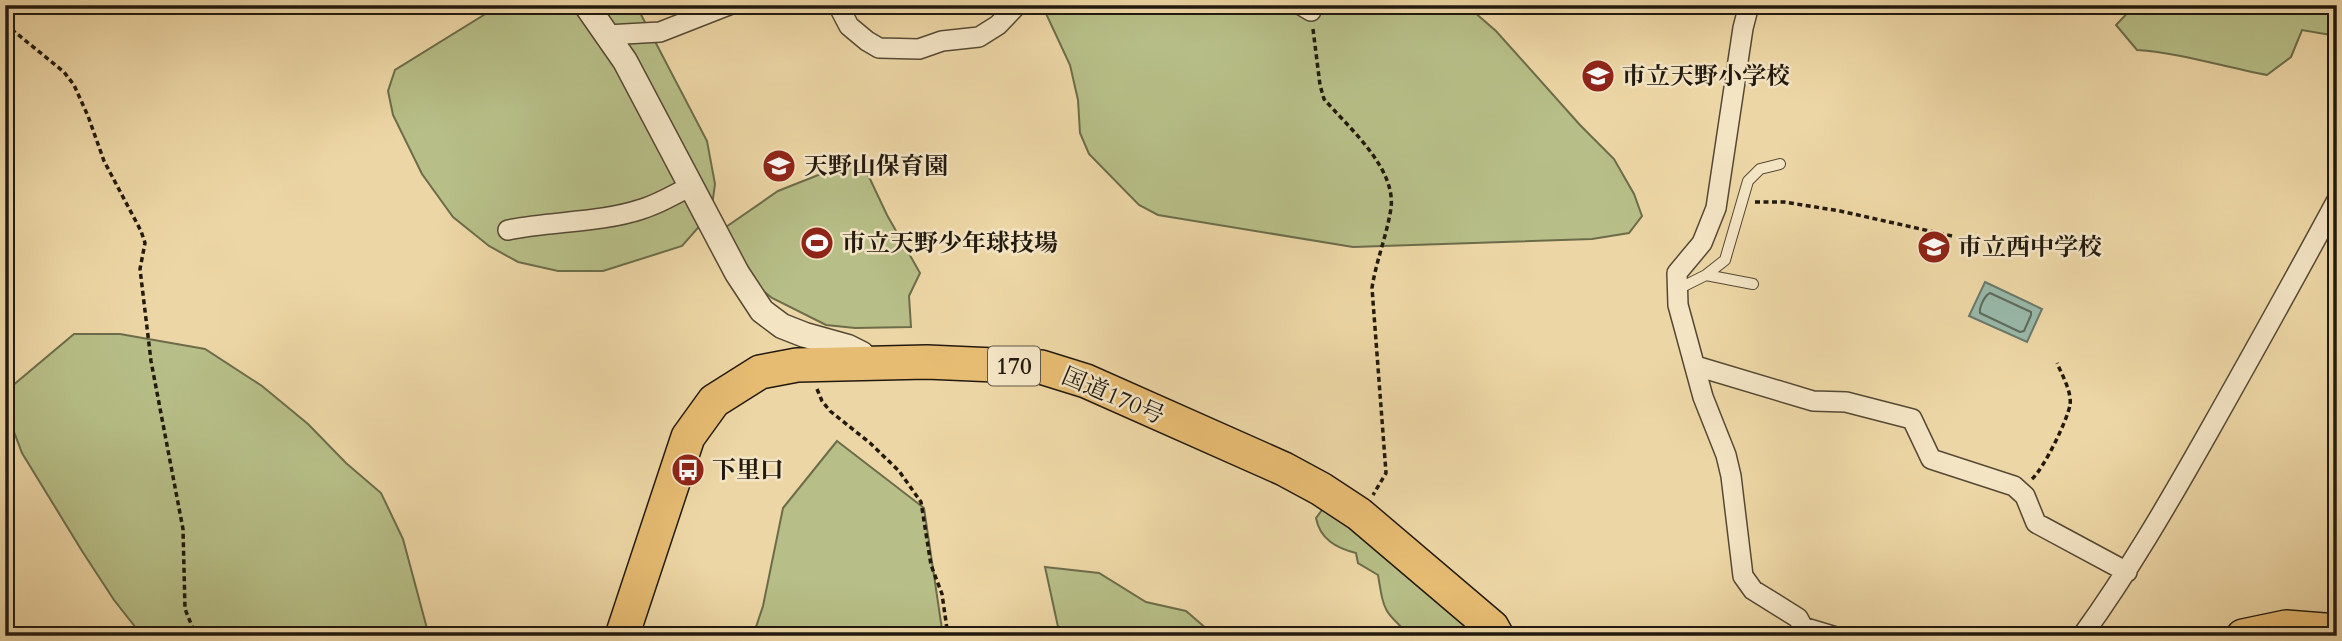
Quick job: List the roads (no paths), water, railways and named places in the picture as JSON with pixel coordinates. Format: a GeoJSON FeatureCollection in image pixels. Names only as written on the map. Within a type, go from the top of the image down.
{"type":"FeatureCollection","features":[{"type":"Feature","properties":{"kind":"highway","name":"国道170号"},"geometry":{"type":"LineString","coordinates":[[622,636],[688,437],[714,401],[761,372],[808,364],[927,362],[1041,367],[1086,381],[1283,469],[1321,489],[1359,514],[1474,611],[1492,627],[1497,636]]}},
{"type":"Feature","properties":{"kind":"highway"},"geometry":{"type":"LineString","coordinates":[[2243,636],[2286,626],[2337,631]]}},
{"type":"Feature","properties":{"kind":"street"},"geometry":{"type":"LineString","coordinates":[[586,5],[625,61],[737,274],[762,311],[782,326],[848,347],[862,354],[867,363]]}},
{"type":"Feature","properties":{"kind":"street"},"geometry":{"type":"LineString","coordinates":[[607,35],[660,32],[729,5]]}},
{"type":"Feature","properties":{"kind":"street"},"geometry":{"type":"LineString","coordinates":[[838,5],[849,26],[879,48],[919,49],[942,41],[979,37],[998,25],[1017,5]]}},
{"type":"Feature","properties":{"kind":"street"},"geometry":{"type":"LineString","coordinates":[[1749,5],[1743,28],[1716,208],[1702,243],[1677,273],[1678,306],[1703,397],[1726,455],[1743,576],[1754,590],[1798,618],[1802,631],[1833,636]]}},
{"type":"Feature","properties":{"kind":"street"},"geometry":{"type":"LineString","coordinates":[[508,230],[541,223],[612,216],[643,209],[691,186]]}},
{"type":"Feature","properties":{"kind":"street"},"geometry":{"type":"LineString","coordinates":[[2082,636],[2127,572],[2270,323],[2337,200]]}},
{"type":"Feature","properties":{"kind":"street"},"geometry":{"type":"LineString","coordinates":[[1696,366],[1813,401],[1846,402],[1912,419],[1931,459],[2014,486],[2025,496],[2036,523],[2127,572]]}},
{"type":"Feature","properties":{"kind":"lane"},"geometry":{"type":"LineString","coordinates":[[1678,289],[1706,275],[1725,260],[1748,181],[1760,169],[1780,164]]}},
{"type":"Feature","properties":{"kind":"lane"},"geometry":{"type":"LineString","coordinates":[[1706,275],[1752,284]]}},
{"type":"Feature","properties":{"kind":"water"},"geometry":{"type":"Polygon","coordinates":[[[1985,282],[2042,309],[2027,342],[1969,316],[1985,282]]]}},
{"type":"Feature","properties":{"kind":"place","name":"市立天野小学校"},"geometry":{"type":"Point","coordinates":[1598,76]}},
{"type":"Feature","properties":{"kind":"place","name":"天野山保育園"},"geometry":{"type":"Point","coordinates":[779,166]}},
{"type":"Feature","properties":{"kind":"place","name":"市立天野少年球技場"},"geometry":{"type":"Point","coordinates":[817,243]}},
{"type":"Feature","properties":{"kind":"place","name":"市立西中学校"},"geometry":{"type":"Point","coordinates":[1934,247]}},
{"type":"Feature","properties":{"kind":"place","name":"下里口"},"geometry":{"type":"Point","coordinates":[688,470]}}]}
